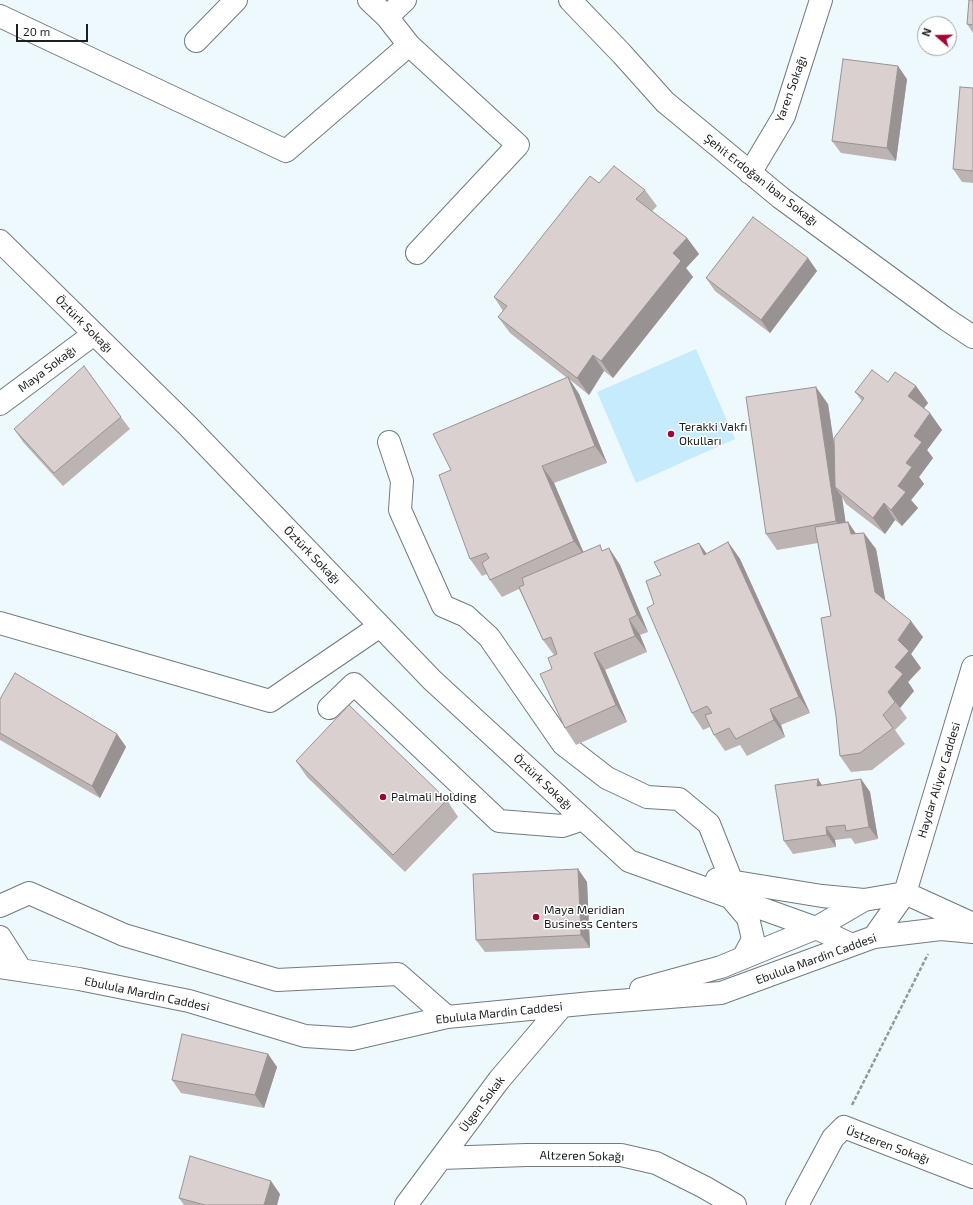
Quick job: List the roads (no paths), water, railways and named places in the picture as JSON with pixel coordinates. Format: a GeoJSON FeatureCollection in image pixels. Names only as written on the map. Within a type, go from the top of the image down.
{"type":"FeatureCollection","features":[{"type":"Feature","properties":{"kind":"street"},"geometry":{"type":"LineString","coordinates":[[196,41],[236,0]]}},
{"type":"Feature","properties":{"kind":"street"},"geometry":{"type":"LineString","coordinates":[[369,0],[387,17],[409,45],[518,145],[417,253]]}},
{"type":"Feature","properties":{"kind":"street"},"geometry":{"type":"LineString","coordinates":[[387,17],[405,0]]}},
{"type":"Feature","properties":{"kind":"street","name":"Şehit Erdoğan İban Sokağı"},"geometry":{"type":"LineString","coordinates":[[570,0],[622,54],[665,102],[781,198],[973,337]]}},
{"type":"Feature","properties":{"kind":"street","name":"Yaren Sokağı"},"geometry":{"type":"LineString","coordinates":[[750,173],[784,116],[821,0]]}},
{"type":"Feature","properties":{"kind":"street"},"geometry":{"type":"LineString","coordinates":[[0,16],[286,152],[409,45]]}},
{"type":"Feature","properties":{"kind":"street","name":"Öztürk Sokağı"},"geometry":{"type":"LineString","coordinates":[[0,241],[188,426],[432,680],[629,861],[731,889],[852,945]]}},
{"type":"Feature","properties":{"kind":"street","name":"Maya Sokağı"},"geometry":{"type":"LineString","coordinates":[[0,404],[94,334]]}},
{"type":"Feature","properties":{"kind":"street"},"geometry":{"type":"LineString","coordinates":[[389,442],[402,480],[400,510],[444,606],[466,616],[489,636],[563,744],[607,778],[647,797],[679,799],[709,824],[731,889],[748,918],[753,938],[744,958]]}},
{"type":"Feature","properties":{"kind":"street"},"geometry":{"type":"LineString","coordinates":[[0,623],[270,700],[380,626]]}},
{"type":"Feature","properties":{"kind":"street","name":"Haydar Aliyev Caddesi"},"geometry":{"type":"LineString","coordinates":[[874,937],[905,893],[973,667]]}},
{"type":"Feature","properties":{"kind":"street"},"geometry":{"type":"LineString","coordinates":[[329,708],[354,684],[499,821],[562,826],[583,819]]}},
{"type":"Feature","properties":{"kind":"street","name":"Öztürk Sokağı"},"geometry":{"type":"LineString","coordinates":[[731,889],[864,900]]}},
{"type":"Feature","properties":{"kind":"street"},"geometry":{"type":"LineString","coordinates":[[0,906],[29,893],[124,936],[277,980],[398,974],[447,1017]]}},
{"type":"Feature","properties":{"kind":"street"},"geometry":{"type":"LineString","coordinates":[[592,1003],[721,967],[816,928],[864,900],[905,893],[973,924]]}},
{"type":"Feature","properties":{"kind":"street","name":"Ebulula Mardin Caddesi"},"geometry":{"type":"LineString","coordinates":[[0,967],[79,979],[190,1000],[305,1036],[352,1039],[447,1017],[592,1003],[721,993],[874,937],[941,929],[973,932]]}},
{"type":"Feature","properties":{"kind":"street"},"geometry":{"type":"LineString","coordinates":[[0,937],[21,970]]}},
{"type":"Feature","properties":{"kind":"street","name":"Ülgen Sokak"},"geometry":{"type":"LineString","coordinates":[[406,1205],[499,1080],[562,1006]]}},
{"type":"Feature","properties":{"kind":"street","name":"Üstzeren Sokağı"},"geometry":{"type":"LineString","coordinates":[[797,1205],[833,1138],[844,1127],[973,1177]]}},
{"type":"Feature","properties":{"kind":"street","name":"Altzeren Sokağı"},"geometry":{"type":"LineString","coordinates":[[441,1158],[526,1155],[621,1155],[656,1163],[704,1187],[735,1205]]}},
{"type":"Feature","properties":{"kind":"place","name":"Terakki Vakfı Okulları"},"geometry":{"type":"Point","coordinates":[671,434]}},
{"type":"Feature","properties":{"kind":"place","name":"Palmali Holding"},"geometry":{"type":"Point","coordinates":[383,797]}},
{"type":"Feature","properties":{"kind":"place","name":"Maya Meridian Business Centers"},"geometry":{"type":"Point","coordinates":[536,917]}}]}
